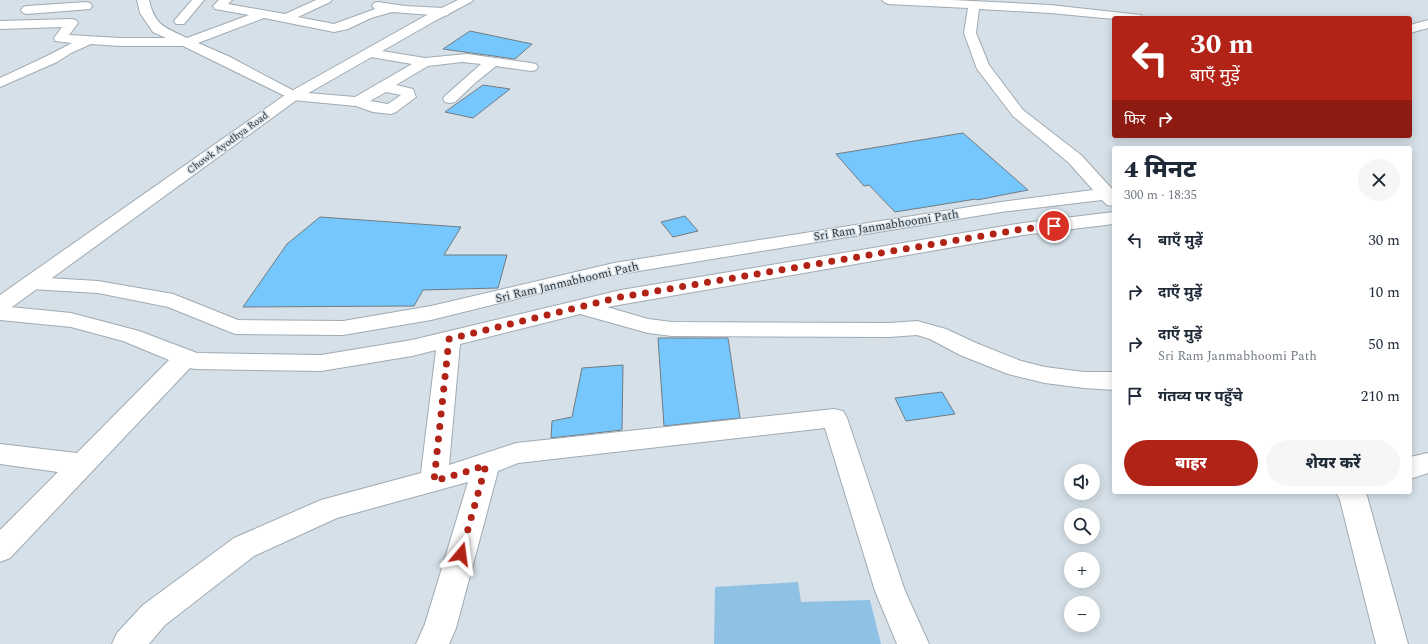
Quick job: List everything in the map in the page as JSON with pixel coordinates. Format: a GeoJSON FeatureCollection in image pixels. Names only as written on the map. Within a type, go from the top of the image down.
{"type":"FeatureCollection","features":[{"type":"Feature","properties":{"kind":"street"},"geometry":{"type":"LineString","coordinates":[[143,0],[146,13],[157,29],[187,42],[289,94],[358,102],[373,107],[391,109],[409,97],[408,92],[384,87]]}},
{"type":"Feature","properties":{"kind":"street"},"geometry":{"type":"LineString","coordinates":[[180,21],[198,0]]}},
{"type":"Feature","properties":{"kind":"street"},"geometry":{"type":"LineString","coordinates":[[226,0],[219,6],[242,10],[262,8],[286,18],[334,28],[340,28],[367,15],[391,8]]}},
{"type":"Feature","properties":{"kind":"street"},"geometry":{"type":"LineString","coordinates":[[286,18],[326,0]]}},
{"type":"Feature","properties":{"kind":"street"},"geometry":{"type":"LineString","coordinates":[[375,0],[372,2],[373,4],[391,8],[438,11]]}},
{"type":"Feature","properties":{"kind":"street"},"geometry":{"type":"LineString","coordinates":[[0,287],[289,94],[456,0]]}},
{"type":"Feature","properties":{"kind":"street","name":"Chowk Ayodhya Road"},"geometry":{"type":"LineString","coordinates":[[0,305],[289,94],[370,53],[438,11],[467,0]]}},
{"type":"Feature","properties":{"kind":"street"},"geometry":{"type":"LineString","coordinates":[[888,0],[1050,9],[1118,16]]}},
{"type":"Feature","properties":{"kind":"street"},"geometry":{"type":"LineString","coordinates":[[1019,0],[1050,9]]}},
{"type":"Feature","properties":{"kind":"street"},"geometry":{"type":"LineString","coordinates":[[974,5],[970,33],[982,66],[1018,113],[1075,159],[1111,199]]}},
{"type":"Feature","properties":{"kind":"street"},"geometry":{"type":"LineString","coordinates":[[16,10],[86,6]]}},
{"type":"Feature","properties":{"kind":"street"},"geometry":{"type":"LineString","coordinates":[[0,25],[72,23],[60,38],[120,42],[187,42],[262,8]]}},
{"type":"Feature","properties":{"kind":"street"},"geometry":{"type":"LineString","coordinates":[[1412,28],[1428,24]]}},
{"type":"Feature","properties":{"kind":"street"},"geometry":{"type":"LineString","coordinates":[[0,83],[89,40]]}},
{"type":"Feature","properties":{"kind":"street"},"geometry":{"type":"LineString","coordinates":[[370,53],[424,62],[439,63],[462,58],[531,67]]}},
{"type":"Feature","properties":{"kind":"street"},"geometry":{"type":"LineString","coordinates":[[450,99],[470,80],[494,61]]}},
{"type":"Feature","properties":{"kind":"street"},"geometry":{"type":"LineString","coordinates":[[358,102],[424,62]]}},
{"type":"Feature","properties":{"kind":"street","name":"Sri Ram Janmabhoomi Path"},"geometry":{"type":"LineString","coordinates":[[31,283],[98,287],[173,301],[235,327],[343,328],[431,313],[614,269],[1001,207],[1092,195],[1111,199]]}},
{"type":"Feature","properties":{"kind":"street"},"geometry":{"type":"LineString","coordinates":[[0,313],[71,320],[131,336],[195,361],[321,364],[412,348],[621,297],[1023,229],[1112,218]]}},
{"type":"Feature","properties":{"kind":"street"},"geometry":{"type":"LineString","coordinates":[[580,306],[648,326],[672,329],[889,330],[917,328],[938,334],[968,349],[1016,368],[1046,375],[1084,380],[1112,381]]}},
{"type":"Feature","properties":{"kind":"street"},"geometry":{"type":"LineString","coordinates":[[434,481],[449,339]]}},
{"type":"Feature","properties":{"kind":"street"},"geometry":{"type":"LineString","coordinates":[[0,549],[186,357]]}},
{"type":"Feature","properties":{"kind":"street"},"geometry":{"type":"LineString","coordinates":[[128,644],[154,615],[244,547],[331,508],[465,472],[516,453],[834,418],[890,591],[913,644]]}},
{"type":"Feature","properties":{"kind":"street"},"geometry":{"type":"LineString","coordinates":[[0,454],[82,464]]}},
{"type":"Feature","properties":{"kind":"street"},"geometry":{"type":"LineString","coordinates":[[432,644],[440,628],[486,465]]}},
{"type":"Feature","properties":{"kind":"street"},"geometry":{"type":"LineString","coordinates":[[1354,494],[1392,644]]}},
{"type":"Feature","properties":{"kind":"shaded area"},"geometry":{"type":"Polygon","coordinates":[[[798,582],[801,602],[870,600],[881,644],[714,644],[715,587],[798,582]]]}},
{"type":"Feature","properties":{"kind":"building"},"geometry":{"type":"Polygon","coordinates":[[[470,31],[532,44],[515,59],[443,49],[470,31]]]}},
{"type":"Feature","properties":{"kind":"building"},"geometry":{"type":"Polygon","coordinates":[[[483,85],[510,89],[473,118],[445,112],[483,85]]]}},
{"type":"Feature","properties":{"kind":"building"},"geometry":{"type":"Polygon","coordinates":[[[963,133],[1028,190],[977,200],[895,212],[869,185],[864,186],[836,154],[963,133]]]}},
{"type":"Feature","properties":{"kind":"building"},"geometry":{"type":"Polygon","coordinates":[[[685,216],[698,231],[673,237],[661,222],[685,216]]]}},
{"type":"Feature","properties":{"kind":"building"},"geometry":{"type":"Polygon","coordinates":[[[320,217],[461,227],[444,255],[507,255],[498,288],[423,290],[414,306],[243,307],[287,244],[320,217]]]}},
{"type":"Feature","properties":{"kind":"building"},"geometry":{"type":"Polygon","coordinates":[[[658,338],[728,338],[740,418],[664,426],[658,338]]]}},
{"type":"Feature","properties":{"kind":"building"},"geometry":{"type":"Polygon","coordinates":[[[623,365],[622,430],[551,438],[552,421],[572,417],[582,368],[623,365]]]}},
{"type":"Feature","properties":{"kind":"building"},"geometry":{"type":"Polygon","coordinates":[[[942,392],[955,414],[906,421],[895,398],[942,392]]]}},
{"type":"Feature","properties":{"kind":"route"},"geometry":{"type":"LineString","coordinates":[[461,554],[486,465],[434,481],[449,339],[621,297],[1023,229],[1054,226]]}}]}
